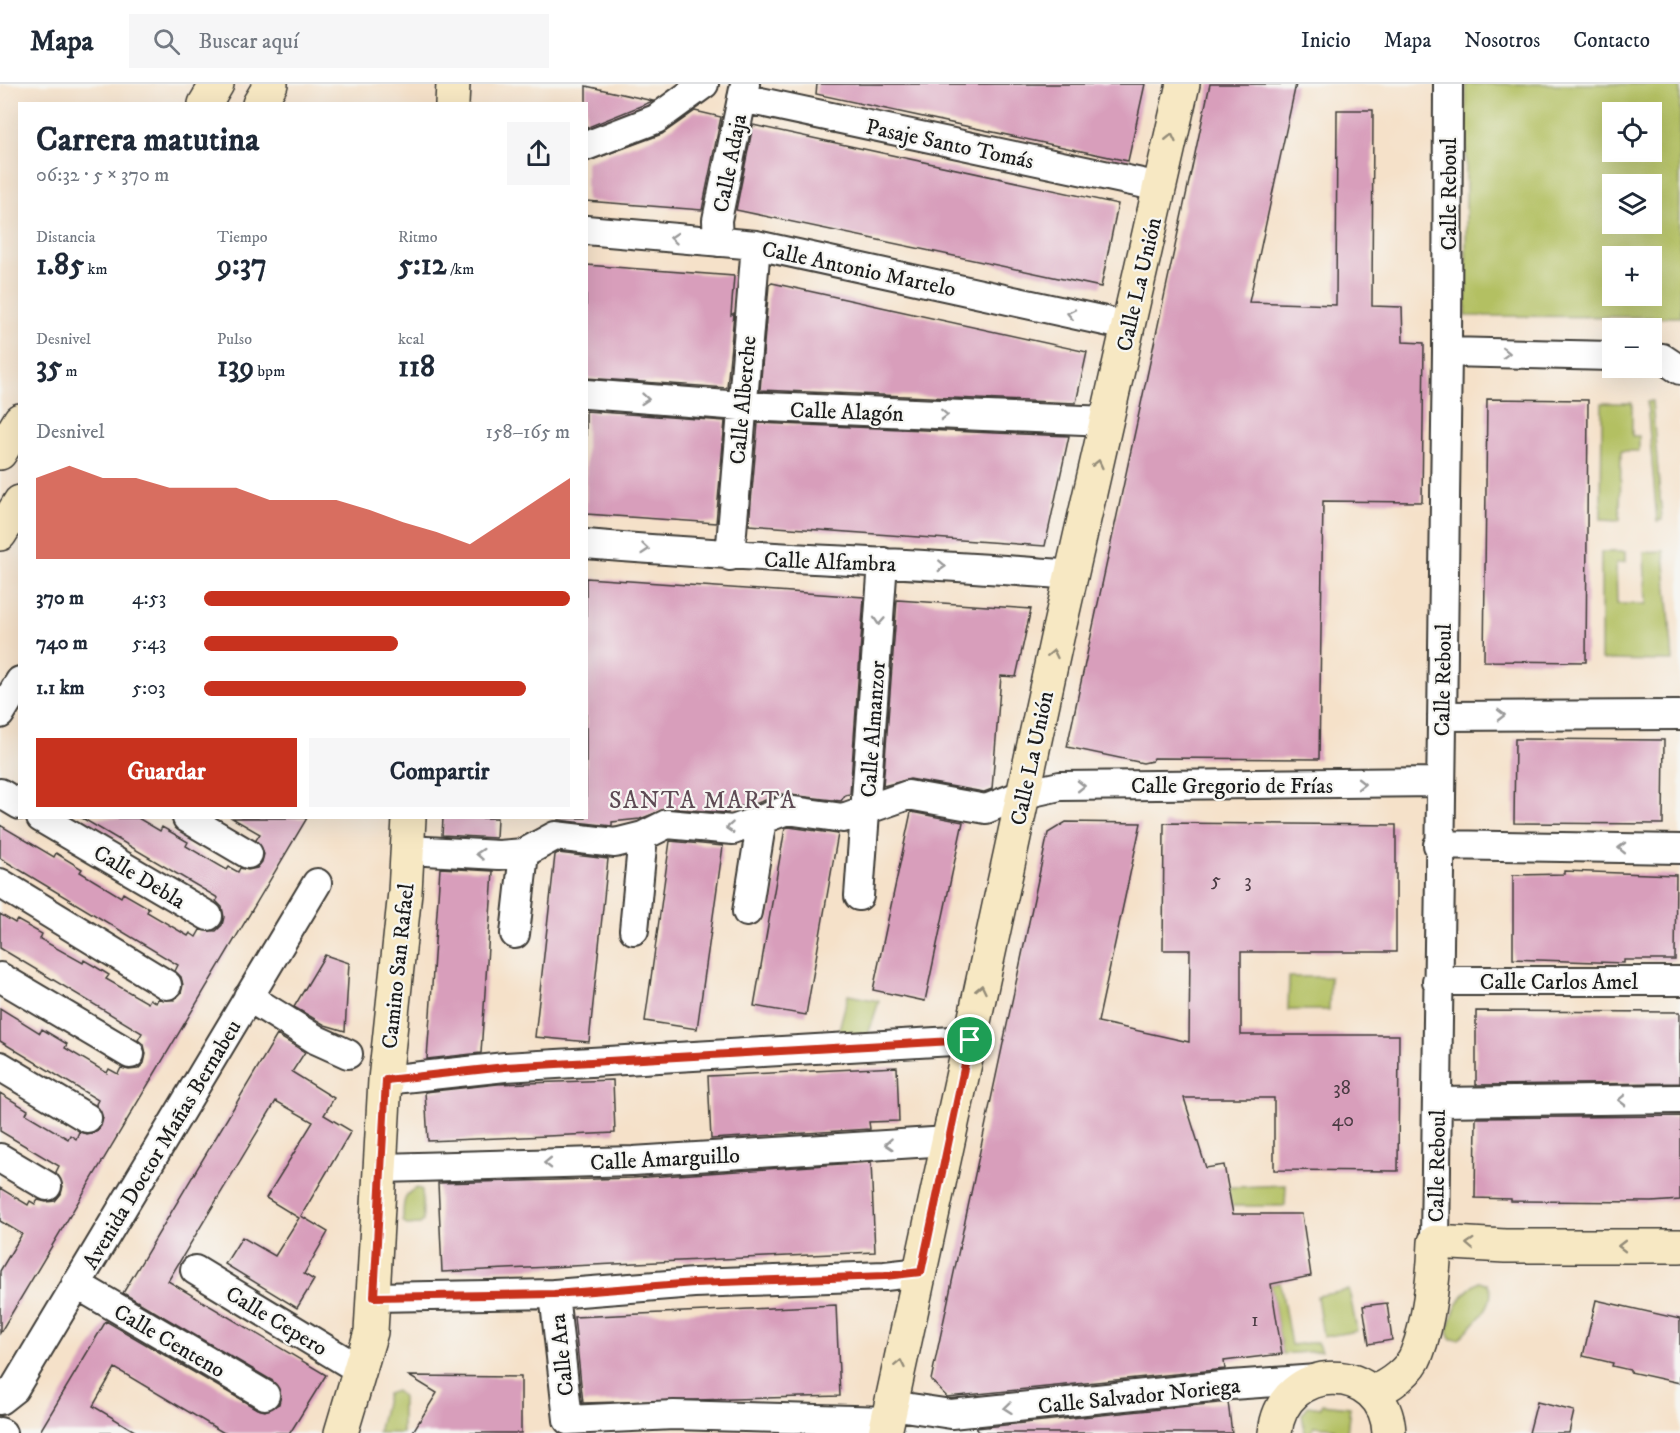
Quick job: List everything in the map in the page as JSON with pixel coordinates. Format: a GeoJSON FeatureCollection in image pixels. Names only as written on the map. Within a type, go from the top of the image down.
{"type":"FeatureCollection","features":[{"type":"Feature","properties":{"kind":"main road"},"geometry":{"type":"LineString","coordinates":[[207,102],[217,84]]}},
{"type":"Feature","properties":{"kind":"main road"},"geometry":{"type":"LineString","coordinates":[[260,102],[271,84]]}},
{"type":"Feature","properties":{"kind":"main road"},"geometry":{"type":"LineString","coordinates":[[452,102],[453,84]]}},
{"type":"Feature","properties":{"kind":"main road","name":"Calle La Unión"},"geometry":{"type":"LineString","coordinates":[[888,1420],[1024,794],[1183,84]]}},
{"type":"Feature","properties":{"kind":"main road"},"geometry":{"type":"LineString","coordinates":[[0,453],[18,423]]}},
{"type":"Feature","properties":{"kind":"main road"},"geometry":{"type":"LineString","coordinates":[[0,534],[18,505]]}},
{"type":"Feature","properties":{"kind":"main road","name":"Camino San Rafael"},"geometry":{"type":"LineString","coordinates":[[341,1433],[371,1332],[386,1080],[410,819]]}},
{"type":"Feature","properties":{"kind":"main road"},"geometry":{"type":"LineString","coordinates":[[1435,1242],[1505,1246],[1680,1246]]}},
{"type":"Feature","properties":{"kind":"main road","name":"Calle Reboul"},"geometry":{"type":"LineString","coordinates":[[1372,1392],[1383,1389],[1395,1380],[1417,1355],[1434,1275],[1435,1242]]}},
{"type":"Feature","properties":{"kind":"main road"},"geometry":{"type":"LineString","coordinates":[[1275,1433],[1281,1408],[1296,1389],[1317,1378],[1357,1381],[1372,1392],[1388,1417],[1389,1433]]}},
{"type":"Feature","properties":{"kind":"street"},"geometry":{"type":"LineString","coordinates":[[588,145],[656,119],[704,84]]}},
{"type":"Feature","properties":{"kind":"street","name":"Calle Reboul"},"geometry":{"type":"LineString","coordinates":[[1435,1242],[1438,845],[1447,352],[1448,84]]}},
{"type":"Feature","properties":{"kind":"street","name":"Pasaje Santo Tomás"},"geometry":{"type":"LineString","coordinates":[[743,91],[814,114],[1160,187]]}},
{"type":"Feature","properties":{"kind":"street","name":"Calle Adaja"},"geometry":{"type":"LineString","coordinates":[[718,242],[717,220],[743,91]]}},
{"type":"Feature","properties":{"kind":"street","name":"Calle Antonio Martelo"},"geometry":{"type":"LineString","coordinates":[[588,230],[756,245],[1128,326]]}},
{"type":"Feature","properties":{"kind":"street","name":"Calle Alberche"},"geometry":{"type":"LineString","coordinates":[[730,556],[740,406],[756,245]]}},
{"type":"Feature","properties":{"kind":"street"},"geometry":{"type":"LineString","coordinates":[[1447,352],[1602,356]]}},
{"type":"Feature","properties":{"kind":"street"},"geometry":{"type":"LineString","coordinates":[[1662,358],[1680,370]]}},
{"type":"Feature","properties":{"kind":"street","name":"Calle Alagón"},"geometry":{"type":"LineString","coordinates":[[588,394],[740,406],[1108,421]]}},
{"type":"Feature","properties":{"kind":"street","name":"Calle Alfambra"},"geometry":{"type":"LineString","coordinates":[[588,544],[730,556],[883,562],[1073,575]]}},
{"type":"Feature","properties":{"kind":"street","name":"Calle Almanzor"},"geometry":{"type":"LineString","coordinates":[[859,896],[867,810],[883,562]]}},
{"type":"Feature","properties":{"kind":"street"},"geometry":{"type":"LineString","coordinates":[[0,714],[18,684]]}},
{"type":"Feature","properties":{"kind":"street"},"geometry":{"type":"LineString","coordinates":[[1442,716],[1680,715]]}},
{"type":"Feature","properties":{"kind":"street","name":"Calle Gregorio de Frías"},"geometry":{"type":"LineString","coordinates":[[524,853],[555,836],[615,843],[644,836],[667,824],[733,830],[787,810],[843,818],[908,795],[986,809],[1024,794],[1060,786],[1440,782]]}},
{"type":"Feature","properties":{"kind":"street"},"geometry":{"type":"LineString","coordinates":[[0,793],[18,804]]}},
{"type":"Feature","properties":{"kind":"street","name":"Calle Debla"},"geometry":{"type":"LineString","coordinates":[[43,819],[208,916]]}},
{"type":"Feature","properties":{"kind":"street"},"geometry":{"type":"LineString","coordinates":[[189,819],[248,854]]}},
{"type":"Feature","properties":{"kind":"street"},"geometry":{"type":"LineString","coordinates":[[747,912],[762,819]]}},
{"type":"Feature","properties":{"kind":"street"},"geometry":{"type":"LineString","coordinates":[[634,930],[644,836]]}},
{"type":"Feature","properties":{"kind":"street"},"geometry":{"type":"LineString","coordinates":[[1438,845],[1680,849]]}},
{"type":"Feature","properties":{"kind":"street"},"geometry":{"type":"LineString","coordinates":[[408,850],[498,855],[524,853],[515,934]]}},
{"type":"Feature","properties":{"kind":"street"},"geometry":{"type":"LineString","coordinates":[[0,883],[167,985]]}},
{"type":"Feature","properties":{"kind":"street","name":"Avenida Doctor Mañas Bernabeu"},"geometry":{"type":"LineString","coordinates":[[0,1400],[14,1389],[317,883]]}},
{"type":"Feature","properties":{"kind":"street"},"geometry":{"type":"LineString","coordinates":[[0,977],[130,1054]]}},
{"type":"Feature","properties":{"kind":"street","name":"Calle Carlos Amel"},"geometry":{"type":"LineString","coordinates":[[1437,981],[1680,981]]}},
{"type":"Feature","properties":{"kind":"street"},"geometry":{"type":"LineString","coordinates":[[248,997],[317,1040],[348,1054]]}},
{"type":"Feature","properties":{"kind":"street"},"geometry":{"type":"LineString","coordinates":[[386,1080],[505,1067],[970,1040]]}},
{"type":"Feature","properties":{"kind":"street"},"geometry":{"type":"LineString","coordinates":[[0,1066],[87,1118]]}},
{"type":"Feature","properties":{"kind":"street"},"geometry":{"type":"LineString","coordinates":[[1437,1102],[1680,1099]]}},
{"type":"Feature","properties":{"kind":"street","name":"Calle Amarguillo"},"geometry":{"type":"LineString","coordinates":[[381,1168],[633,1161],[948,1141]]}},
{"type":"Feature","properties":{"kind":"street"},"geometry":{"type":"LineString","coordinates":[[0,1158],[47,1186]]}},
{"type":"Feature","properties":{"kind":"street","name":"Calle Cepero"},"geometry":{"type":"LineString","coordinates":[[195,1270],[360,1370]]}},
{"type":"Feature","properties":{"kind":"street"},"geometry":{"type":"LineString","coordinates":[[374,1297],[554,1294],[694,1283],[885,1276],[921,1272]]}},
{"type":"Feature","properties":{"kind":"street","name":"Calle Centeno"},"geometry":{"type":"LineString","coordinates":[[76,1284],[265,1395]]}},
{"type":"Feature","properties":{"kind":"street","name":"Calle Ara"},"geometry":{"type":"LineString","coordinates":[[554,1294],[568,1420],[674,1415],[888,1420]]}},
{"type":"Feature","properties":{"kind":"street","name":"Calle Salvador Noriega"},"geometry":{"type":"LineString","coordinates":[[888,1420],[1231,1384],[1317,1378]]}},
{"type":"Feature","properties":{"kind":"green space"},"geometry":{"type":"Polygon","coordinates":[[[1466,84],[1680,84],[1680,317],[1466,316],[1466,84]]]}},
{"type":"Feature","properties":{"kind":"green space"},"geometry":{"type":"Polygon","coordinates":[[[1652,401],[1662,520],[1657,521],[1647,402],[1652,401]]]}},
{"type":"Feature","properties":{"kind":"green space"},"geometry":{"type":"Polygon","coordinates":[[[1602,403],[1632,403],[1632,436],[1639,436],[1639,451],[1621,451],[1620,520],[1601,519],[1602,403]]]}},
{"type":"Feature","properties":{"kind":"green space"},"geometry":{"type":"Polygon","coordinates":[[[1664,551],[1673,661],[1601,660],[1601,552],[1625,552],[1625,562],[1616,563],[1617,604],[1646,604],[1644,552],[1664,551]]]}},
{"type":"Feature","properties":{"kind":"green space"},"geometry":{"type":"Polygon","coordinates":[[[1289,977],[1330,977],[1329,1010],[1288,1010],[1289,977]]]}},
{"type":"Feature","properties":{"kind":"green space"},"geometry":{"type":"Polygon","coordinates":[[[848,995],[879,1001],[867,1038],[836,1041],[848,995]]]}},
{"type":"Feature","properties":{"kind":"green space"},"geometry":{"type":"Polygon","coordinates":[[[1286,1185],[1285,1206],[1215,1206],[1212,1188],[1286,1185]]]}},
{"type":"Feature","properties":{"kind":"green space"},"geometry":{"type":"Polygon","coordinates":[[[418,1188],[422,1191],[423,1221],[420,1224],[407,1225],[403,1221],[404,1201],[409,1193],[418,1188]]]}},
{"type":"Feature","properties":{"kind":"green space"},"geometry":{"type":"Polygon","coordinates":[[[1280,1282],[1291,1345],[1317,1342],[1321,1351],[1282,1354],[1271,1284],[1280,1282]]]}},
{"type":"Feature","properties":{"kind":"green space"},"geometry":{"type":"Polygon","coordinates":[[[1479,1282],[1487,1283],[1490,1290],[1488,1305],[1459,1339],[1451,1339],[1448,1330],[1458,1303],[1472,1286],[1479,1282]]]}},
{"type":"Feature","properties":{"kind":"green space"},"geometry":{"type":"Polygon","coordinates":[[[1349,1290],[1357,1331],[1323,1337],[1317,1296],[1349,1290]]]}},
{"type":"Feature","properties":{"kind":"green space"},"geometry":{"type":"Polygon","coordinates":[[[396,1391],[402,1396],[402,1433],[378,1433],[387,1394],[396,1391]]]}},
{"type":"Feature","properties":{"kind":"green space"},"geometry":{"type":"Polygon","coordinates":[[[1322,1404],[1350,1407],[1347,1433],[1333,1433],[1334,1428],[1314,1426],[1312,1433],[1305,1433],[1302,1414],[1308,1406],[1321,1408],[1322,1404]]]}},
{"type":"Feature","properties":{"kind":"building"},"geometry":{"type":"Polygon","coordinates":[[[817,84],[1145,84],[1128,161],[816,94],[817,84]]]}},
{"type":"Feature","properties":{"kind":"building"},"geometry":{"type":"Polygon","coordinates":[[[1210,84],[1296,84],[1249,302],[1336,305],[1337,110],[1373,110],[1372,306],[1402,307],[1403,342],[1424,343],[1422,502],[1323,501],[1319,759],[1154,758],[1152,761],[1143,763],[1067,747],[1210,84]]]}},
{"type":"Feature","properties":{"kind":"building"},"geometry":{"type":"Polygon","coordinates":[[[586,86],[653,101],[588,127],[588,102],[586,102],[586,86]]]}},
{"type":"Feature","properties":{"kind":"building"},"geometry":{"type":"Polygon","coordinates":[[[695,111],[721,117],[702,210],[588,201],[588,161],[662,134],[695,111]]]}},
{"type":"Feature","properties":{"kind":"building"},"geometry":{"type":"Polygon","coordinates":[[[753,125],[1118,204],[1101,287],[736,210],[753,125]]]}},
{"type":"Feature","properties":{"kind":"building"},"geometry":{"type":"Polygon","coordinates":[[[588,265],[734,276],[731,315],[734,313],[727,388],[588,378],[588,265]]]}},
{"type":"Feature","properties":{"kind":"building"},"geometry":{"type":"Polygon","coordinates":[[[772,283],[1087,352],[1076,403],[760,390],[769,285],[772,283]]]}},
{"type":"Feature","properties":{"kind":"building"},"geometry":{"type":"Polygon","coordinates":[[[1487,399],[1588,400],[1586,662],[1484,661],[1487,399]]]}},
{"type":"Feature","properties":{"kind":"building"},"geometry":{"type":"Polygon","coordinates":[[[588,411],[725,421],[716,523],[588,514],[588,411]]]}},
{"type":"Feature","properties":{"kind":"building"},"geometry":{"type":"Polygon","coordinates":[[[758,423],[1069,436],[1045,546],[749,525],[758,423]]]}},
{"type":"Feature","properties":{"kind":"building"},"geometry":{"type":"Polygon","coordinates":[[[588,578],[864,597],[850,794],[845,795],[841,801],[782,794],[752,805],[729,808],[728,813],[668,808],[640,819],[612,822],[612,826],[558,820],[588,819],[588,578]]]}},
{"type":"Feature","properties":{"kind":"building"},"geometry":{"type":"Polygon","coordinates":[[[897,600],[1031,609],[1016,677],[1001,676],[992,789],[984,792],[910,779],[883,786],[897,600]]]}},
{"type":"Feature","properties":{"kind":"building"},"geometry":{"type":"Polygon","coordinates":[[[1515,739],[1664,740],[1663,824],[1514,823],[1515,739]]]}},
{"type":"Feature","properties":{"kind":"building"},"geometry":{"type":"Polygon","coordinates":[[[911,812],[963,822],[925,1001],[873,990],[911,812]]]}},
{"type":"Feature","properties":{"kind":"building"},"geometry":{"type":"Polygon","coordinates":[[[84,819],[140,819],[160,831],[162,827],[188,842],[186,846],[227,870],[229,867],[238,872],[240,868],[248,870],[257,868],[264,854],[256,840],[260,834],[234,819],[306,819],[0,1333],[0,1271],[22,1234],[0,1221],[0,1188],[28,1205],[30,1201],[35,1204],[38,1200],[55,1201],[61,1194],[63,1186],[56,1172],[59,1166],[0,1131],[0,1093],[28,1110],[26,1114],[68,1139],[70,1135],[76,1139],[79,1132],[87,1134],[96,1132],[103,1118],[96,1104],[98,1100],[0,1041],[0,1008],[40,1033],[42,1029],[67,1044],[65,1048],[107,1073],[109,1069],[118,1074],[121,1068],[138,1069],[144,1063],[146,1054],[144,1045],[138,1040],[142,1033],[0,948],[0,914],[15,923],[17,920],[42,934],[40,939],[83,963],[84,960],[96,967],[109,975],[106,979],[148,1003],[150,999],[156,1003],[158,999],[174,1000],[181,993],[183,985],[181,977],[175,971],[178,965],[0,858],[0,825],[54,857],[56,853],[82,869],[80,872],[121,897],[123,893],[149,908],[147,912],[188,936],[190,933],[196,937],[200,930],[216,931],[222,925],[224,917],[222,907],[216,901],[218,898],[84,819]]]}},
{"type":"Feature","properties":{"kind":"building"},"geometry":{"type":"Polygon","coordinates":[[[443,819],[497,819],[496,838],[442,835],[443,819]]]}},
{"type":"Feature","properties":{"kind":"building"},"geometry":{"type":"Polygon","coordinates":[[[1066,822],[1141,823],[1098,1022],[1189,1042],[1190,950],[1163,950],[1164,823],[1396,825],[1396,952],[1241,952],[1241,1035],[1399,1035],[1398,1171],[1274,1170],[1274,1098],[1184,1098],[1206,1168],[1224,1165],[1233,1214],[1302,1214],[1311,1276],[1271,1284],[1282,1354],[1224,1361],[1225,1369],[947,1397],[931,1380],[1048,833],[1066,822]]]}},
{"type":"Feature","properties":{"kind":"building"},"geometry":{"type":"Polygon","coordinates":[[[785,828],[838,834],[806,1015],[754,1006],[785,828]]]}},
{"type":"Feature","properties":{"kind":"building"},"geometry":{"type":"Polygon","coordinates":[[[670,841],[723,846],[697,1029],[645,1021],[670,841]]]}},
{"type":"Feature","properties":{"kind":"building"},"geometry":{"type":"Polygon","coordinates":[[[558,853],[608,859],[589,1042],[535,1037],[555,855],[558,853]]]}},
{"type":"Feature","properties":{"kind":"building"},"geometry":{"type":"Polygon","coordinates":[[[440,868],[493,871],[481,1053],[427,1059],[440,868]]]}},
{"type":"Feature","properties":{"kind":"building"},"geometry":{"type":"Polygon","coordinates":[[[1564,871],[1676,875],[1675,960],[1624,960],[1624,963],[1513,959],[1513,875],[1564,874],[1564,871]]]}},
{"type":"Feature","properties":{"kind":"building"},"geometry":{"type":"Polygon","coordinates":[[[325,955],[349,963],[345,1031],[325,1025],[294,1007],[325,955]]]}},
{"type":"Feature","properties":{"kind":"building"},"geometry":{"type":"Polygon","coordinates":[[[1476,1011],[1680,1012],[1680,1083],[1476,1085],[1476,1011]]]}},
{"type":"Feature","properties":{"kind":"building"},"geometry":{"type":"Polygon","coordinates":[[[277,1035],[305,1052],[292,1072],[334,1098],[324,1115],[351,1131],[301,1216],[328,1232],[304,1274],[314,1280],[297,1308],[225,1264],[242,1237],[275,1256],[299,1218],[266,1198],[313,1122],[276,1101],[168,1281],[326,1375],[290,1433],[224,1433],[115,1368],[93,1406],[138,1433],[39,1433],[106,1321],[257,1409],[265,1411],[279,1404],[281,1395],[273,1381],[123,1293],[277,1035]]]}},
{"type":"Feature","properties":{"kind":"building"},"geometry":{"type":"Polygon","coordinates":[[[897,1067],[899,1121],[869,1122],[870,1129],[711,1139],[708,1076],[897,1067]]]}},
{"type":"Feature","properties":{"kind":"building"},"geometry":{"type":"Polygon","coordinates":[[[613,1080],[615,1133],[428,1141],[425,1092],[498,1084],[613,1080]]]}},
{"type":"Feature","properties":{"kind":"building"},"geometry":{"type":"Polygon","coordinates":[[[1680,1116],[1680,1200],[1652,1202],[1511,1201],[1511,1199],[1475,1198],[1476,1118],[1680,1116]]]}},
{"type":"Feature","properties":{"kind":"building"},"geometry":{"type":"Polygon","coordinates":[[[871,1162],[875,1252],[442,1272],[438,1183],[633,1178],[871,1162]]]}},
{"type":"Feature","properties":{"kind":"building"},"geometry":{"type":"Polygon","coordinates":[[[1596,1300],[1680,1319],[1680,1383],[1630,1372],[1630,1370],[1612,1366],[1613,1363],[1583,1356],[1596,1300]]]}},
{"type":"Feature","properties":{"kind":"building"},"geometry":{"type":"Polygon","coordinates":[[[1387,1303],[1392,1340],[1369,1344],[1363,1306],[1387,1303]]]}},
{"type":"Feature","properties":{"kind":"building"},"geometry":{"type":"Polygon","coordinates":[[[836,1305],[840,1396],[583,1403],[574,1317],[836,1305]]]}},
{"type":"Feature","properties":{"kind":"building"},"geometry":{"type":"Polygon","coordinates":[[[409,1376],[521,1377],[521,1433],[412,1433],[437,1393],[409,1376]]]}},
{"type":"Feature","properties":{"kind":"building"},"geometry":{"type":"Polygon","coordinates":[[[1228,1402],[1232,1433],[980,1433],[976,1428],[1228,1402]]]}},
{"type":"Feature","properties":{"kind":"building"},"geometry":{"type":"Polygon","coordinates":[[[1537,1402],[1574,1411],[1569,1433],[1529,1433],[1537,1402]]]}},
{"type":"Feature","properties":{"kind":"district","name":"SANTA MARTA"},"geometry":{"type":"Point","coordinates":[703,800]}},
{"type":"Feature","properties":{"kind":"route"},"geometry":{"type":"LineString","coordinates":[[970,1040],[921,1272],[885,1276],[694,1283],[554,1294],[374,1297],[386,1080],[505,1067],[970,1040]]}}]}
